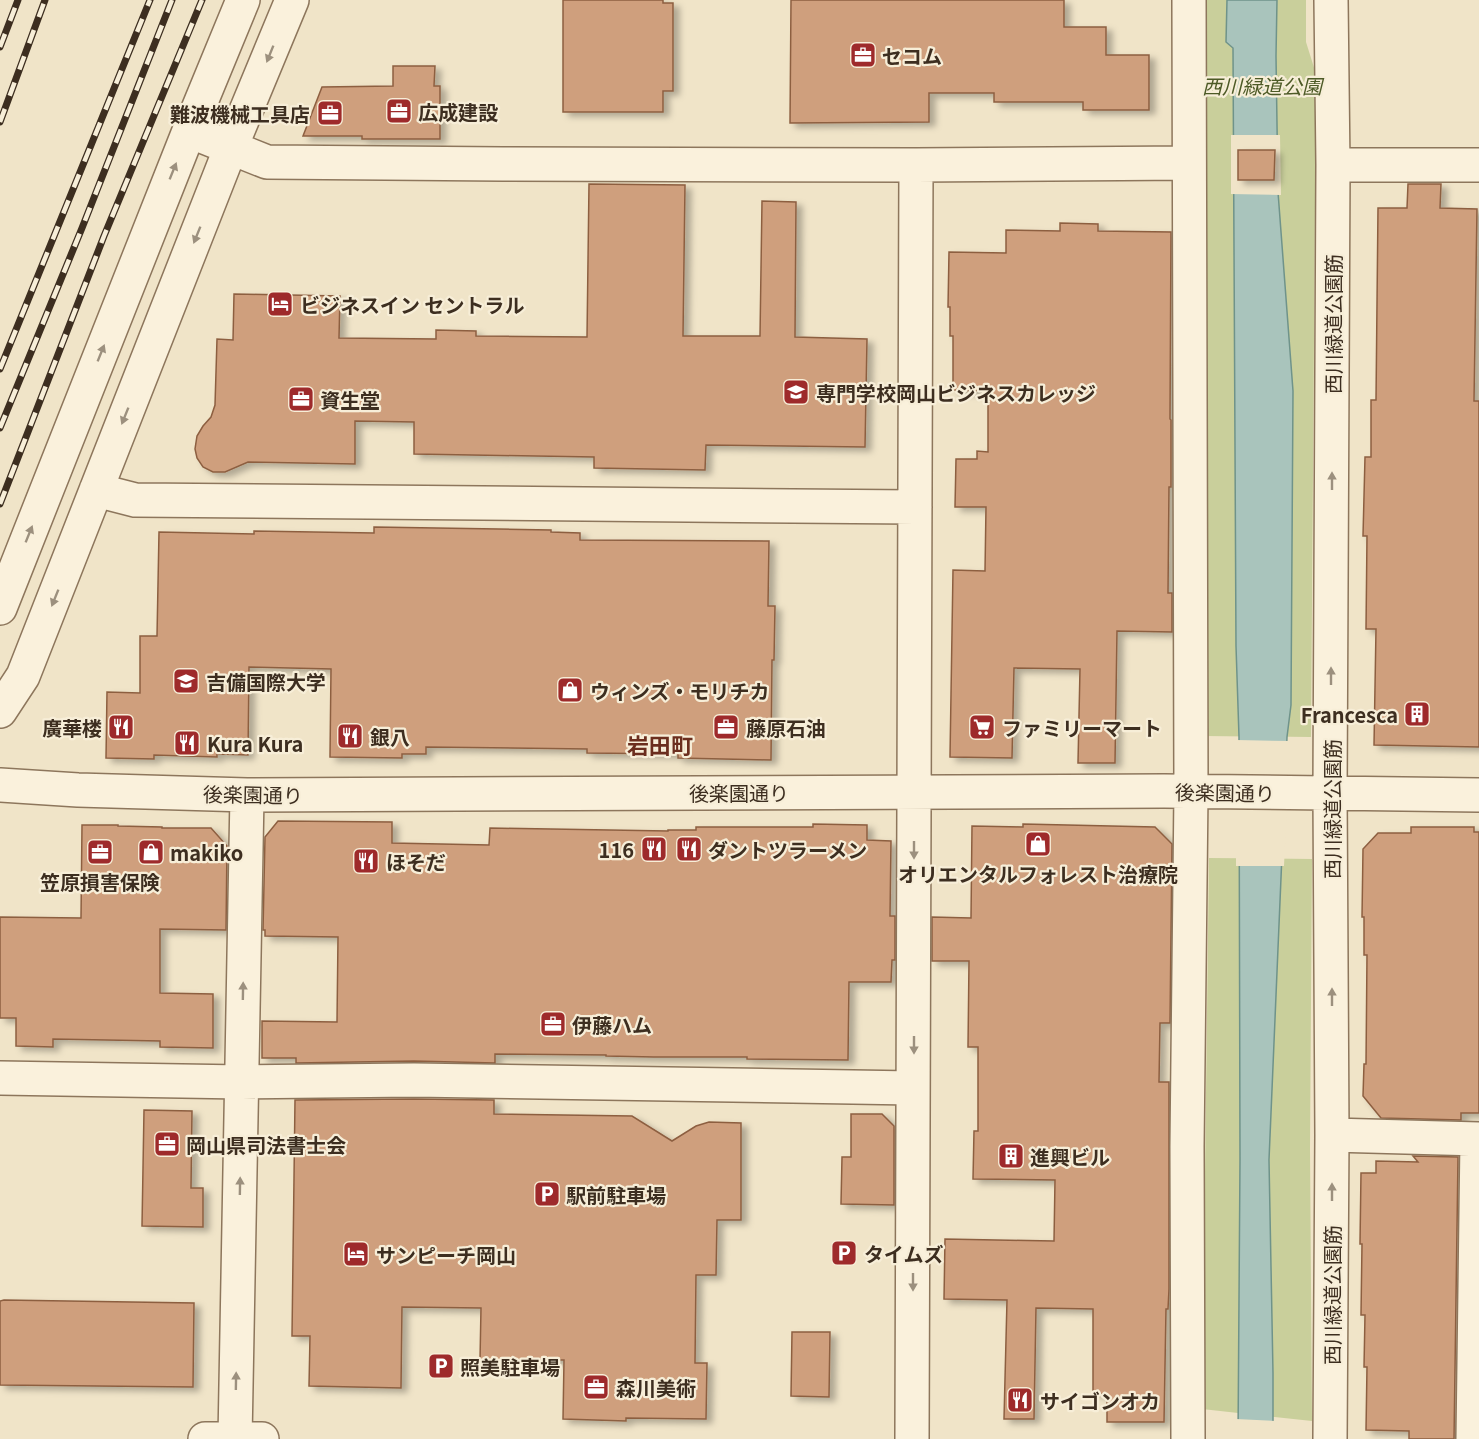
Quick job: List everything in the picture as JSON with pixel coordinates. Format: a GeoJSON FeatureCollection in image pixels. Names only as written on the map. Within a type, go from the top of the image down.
{"type":"FeatureCollection","features":[{"type":"Feature","properties":{"kind":"street"},"geometry":{"type":"LineString","coordinates":[[0,608],[243,0]]}},
{"type":"Feature","properties":{"kind":"street"},"geometry":{"type":"LineString","coordinates":[[0,711],[23,676],[231,147],[292,0]]}},
{"type":"Feature","properties":{"kind":"street"},"geometry":{"type":"LineString","coordinates":[[1188,1439],[1186,1147],[1191,792],[1189,0]]}},
{"type":"Feature","properties":{"kind":"street","name":"西川緑道公園筋"},"geometry":{"type":"LineString","coordinates":[[1330,1439],[1333,165],[1331,0]]}},
{"type":"Feature","properties":{"kind":"street"},"geometry":{"type":"LineString","coordinates":[[189,131],[267,162],[916,165],[1190,163]]}},
{"type":"Feature","properties":{"kind":"street"},"geometry":{"type":"LineString","coordinates":[[912,1439],[916,165]]}},
{"type":"Feature","properties":{"kind":"street"},"geometry":{"type":"LineString","coordinates":[[1333,165],[1479,165]]}},
{"type":"Feature","properties":{"kind":"street"},"geometry":{"type":"LineString","coordinates":[[96,490],[135,500],[915,507]]}},
{"type":"Feature","properties":{"kind":"street","name":"後楽園通り"},"geometry":{"type":"LineString","coordinates":[[0,785],[78,790],[247,795],[914,791],[1479,795]]}},
{"type":"Feature","properties":{"kind":"street"},"geometry":{"type":"LineString","coordinates":[[235,1439],[247,795]]}},
{"type":"Feature","properties":{"kind":"street"},"geometry":{"type":"LineString","coordinates":[[0,1078],[242,1082],[414,1080],[913,1088]]}},
{"type":"Feature","properties":{"kind":"street"},"geometry":{"type":"LineString","coordinates":[[1332,1135],[1478,1139],[1473,1439]]}},
{"type":"Feature","properties":{"kind":"street"},"geometry":{"type":"LineString","coordinates":[[205,1439],[262,1439]]}},
{"type":"Feature","properties":{"kind":"green space","name":"西川緑道公園"},"geometry":{"type":"Polygon","coordinates":[[[1207,0],[1306,0],[1306,42],[1316,74],[1311,737],[1204,736],[1207,0]]]}},
{"type":"Feature","properties":{"kind":"green space"},"geometry":{"type":"Polygon","coordinates":[[[1209,858],[1312,859],[1310,1149],[1312,1421],[1202,1409],[1209,858]]]}},
{"type":"Feature","properties":{"kind":"water"},"geometry":{"type":"Polygon","coordinates":[[[1227,0],[1277,0],[1278,192],[1293,391],[1291,705],[1287,737],[1269,1160],[1273,1439],[1238,1439],[1239,737],[1236,646],[1233,48],[1226,42],[1227,0]]]}},
{"type":"Feature","properties":{"kind":"pier"},"geometry":{"type":"Polygon","coordinates":[[[1231,135],[1280,135],[1281,195],[1231,194],[1231,135]]]}},
{"type":"Feature","properties":{"kind":"pier"},"geometry":{"type":"Polygon","coordinates":[[[1236,740],[1290,741],[1284,866],[1236,866],[1236,740]]]}},
{"type":"Feature","properties":{"kind":"pier"},"geometry":{"type":"Polygon","coordinates":[[[1236,1419],[1276,1421],[1276,1439],[1235,1439],[1236,1419]]]}},
{"type":"Feature","properties":{"kind":"building"},"geometry":{"type":"Polygon","coordinates":[[[563,0],[663,0],[663,3],[673,3],[673,91],[663,91],[663,112],[563,112],[563,0]]]}},
{"type":"Feature","properties":{"kind":"building"},"geometry":{"type":"Polygon","coordinates":[[[791,0],[1064,0],[1064,27],[1106,27],[1106,55],[1149,55],[1149,110],[1083,110],[1083,102],[994,102],[994,93],[929,93],[929,122],[790,123],[791,0]]]}},
{"type":"Feature","properties":{"kind":"building"},"geometry":{"type":"Polygon","coordinates":[[[393,66],[435,66],[434,86],[440,86],[440,139],[303,136],[322,87],[393,86],[393,66]]]}},
{"type":"Feature","properties":{"kind":"building"},"geometry":{"type":"Polygon","coordinates":[[[1238,150],[1275,150],[1274,180],[1238,180],[1238,150]]]}},
{"type":"Feature","properties":{"kind":"building"},"geometry":{"type":"Polygon","coordinates":[[[589,184],[685,185],[683,336],[760,336],[762,201],[796,202],[795,337],[867,339],[865,447],[706,445],[705,470],[594,468],[594,457],[414,454],[414,422],[355,421],[355,464],[248,462],[225,472],[213,472],[203,467],[197,458],[195,449],[197,436],[211,417],[215,405],[217,339],[233,340],[234,294],[340,296],[339,338],[436,339],[436,330],[476,331],[476,336],[587,337],[589,184]]]}},
{"type":"Feature","properties":{"kind":"building"},"geometry":{"type":"Polygon","coordinates":[[[1408,184],[1441,184],[1440,208],[1477,209],[1474,401],[1479,401],[1479,747],[1374,745],[1376,629],[1366,629],[1367,536],[1363,536],[1365,457],[1371,457],[1371,400],[1376,400],[1378,208],[1407,208],[1408,184]]]}},
{"type":"Feature","properties":{"kind":"building"},"geometry":{"type":"Polygon","coordinates":[[[1060,223],[1098,224],[1098,231],[1171,232],[1171,487],[1169,487],[1168,593],[1172,593],[1172,632],[1117,631],[1115,763],[1078,763],[1080,669],[1014,668],[1012,758],[950,757],[953,570],[985,571],[986,507],[955,507],[956,459],[977,459],[977,451],[988,452],[988,391],[953,390],[953,336],[950,336],[950,307],[948,307],[949,252],[1006,253],[1006,230],[1060,231],[1060,223]]]}},
{"type":"Feature","properties":{"kind":"building"},"geometry":{"type":"Polygon","coordinates":[[[374,527],[551,530],[551,532],[580,533],[580,540],[769,541],[768,606],[775,606],[771,760],[678,758],[678,754],[587,753],[587,749],[426,747],[426,754],[402,754],[402,758],[330,757],[331,669],[249,667],[248,755],[217,754],[217,757],[154,755],[154,759],[106,758],[107,692],[140,693],[140,636],[157,636],[159,532],[374,533],[374,527]]]}},
{"type":"Feature","properties":{"kind":"building"},"geometry":{"type":"Polygon","coordinates":[[[278,821],[392,822],[392,843],[489,845],[490,828],[668,831],[696,830],[696,827],[867,825],[867,840],[891,841],[890,916],[895,916],[895,960],[892,960],[891,982],[849,982],[848,1060],[495,1054],[495,1063],[414,1061],[296,1063],[296,1058],[262,1058],[262,1021],[337,1022],[338,937],[265,936],[265,930],[263,930],[265,837],[278,821]]]}},
{"type":"Feature","properties":{"kind":"building"},"geometry":{"type":"Polygon","coordinates":[[[1023,824],[1155,827],[1172,844],[1170,1023],[1160,1023],[1159,1082],[1169,1082],[1169,1289],[1168,1309],[1166,1309],[1164,1422],[1107,1422],[1107,1394],[1093,1393],[1093,1309],[1036,1308],[1034,1419],[1004,1419],[1007,1300],[944,1299],[945,1239],[1054,1241],[1055,1180],[973,1179],[974,1131],[978,1131],[978,1047],[968,1047],[969,961],[932,961],[932,917],[971,918],[972,826],[1023,827],[1023,824]]]}},
{"type":"Feature","properties":{"kind":"building"},"geometry":{"type":"Polygon","coordinates":[[[82,825],[211,828],[227,846],[226,930],[160,929],[160,993],[213,994],[213,1048],[160,1047],[160,1041],[53,1039],[53,1047],[16,1046],[16,1018],[0,1018],[0,917],[81,918],[82,825]]]}},
{"type":"Feature","properties":{"kind":"building"},"geometry":{"type":"Polygon","coordinates":[[[1411,827],[1474,827],[1474,832],[1479,832],[1479,1113],[1461,1113],[1461,1120],[1381,1118],[1363,1096],[1364,1064],[1366,1064],[1367,955],[1364,955],[1364,917],[1362,917],[1363,849],[1378,833],[1411,833],[1411,827]]]}},
{"type":"Feature","properties":{"kind":"building"},"geometry":{"type":"Polygon","coordinates":[[[295,1100],[494,1100],[494,1114],[632,1116],[672,1141],[696,1126],[709,1122],[741,1123],[741,1220],[717,1220],[716,1275],[696,1275],[695,1363],[707,1363],[706,1419],[626,1418],[626,1421],[563,1419],[564,1360],[480,1360],[481,1308],[402,1307],[401,1388],[309,1386],[310,1336],[292,1336],[295,1100]]]}},
{"type":"Feature","properties":{"kind":"building"},"geometry":{"type":"Polygon","coordinates":[[[144,1110],[192,1111],[191,1188],[203,1188],[203,1227],[142,1226],[144,1110]]]}},
{"type":"Feature","properties":{"kind":"building"},"geometry":{"type":"Polygon","coordinates":[[[851,1114],[882,1114],[894,1126],[894,1205],[841,1204],[842,1157],[851,1157],[851,1114]]]}},
{"type":"Feature","properties":{"kind":"building"},"geometry":{"type":"Polygon","coordinates":[[[1413,1156],[1458,1157],[1454,1439],[1409,1439],[1409,1431],[1366,1430],[1365,1315],[1361,1315],[1361,1173],[1376,1173],[1376,1161],[1418,1162],[1413,1156]]]}},
{"type":"Feature","properties":{"kind":"building"},"geometry":{"type":"Polygon","coordinates":[[[0,1301],[194,1303],[193,1387],[0,1385],[0,1301]]]}},
{"type":"Feature","properties":{"kind":"building"},"geometry":{"type":"Polygon","coordinates":[[[792,1332],[830,1332],[829,1397],[791,1396],[792,1332]]]}},
{"type":"Feature","properties":{"kind":"railway"},"geometry":{"type":"LineString","coordinates":[[0,47],[18,0]]}},
{"type":"Feature","properties":{"kind":"railway"},"geometry":{"type":"LineString","coordinates":[[0,122],[45,0]]}},
{"type":"Feature","properties":{"kind":"railway"},"geometry":{"type":"LineString","coordinates":[[0,369],[150,0]]}},
{"type":"Feature","properties":{"kind":"railway"},"geometry":{"type":"LineString","coordinates":[[0,428],[172,0]]}},
{"type":"Feature","properties":{"kind":"railway"},"geometry":{"type":"LineString","coordinates":[[0,504],[104,236],[202,0]]}},
{"type":"Feature","properties":{"kind":"place","name":"セコム"},"geometry":{"type":"Point","coordinates":[863,55]}},
{"type":"Feature","properties":{"kind":"place","name":"広成建設"},"geometry":{"type":"Point","coordinates":[399,111]}},
{"type":"Feature","properties":{"kind":"place","name":"難波機械工具店"},"geometry":{"type":"Point","coordinates":[330,113]}},
{"type":"Feature","properties":{"kind":"place","name":"ビジネスイン セントラル"},"geometry":{"type":"Point","coordinates":[280,304]}},
{"type":"Feature","properties":{"kind":"place","name":"専門学校岡山ビジネスカレッジ"},"geometry":{"type":"Point","coordinates":[796,392]}},
{"type":"Feature","properties":{"kind":"place","name":"資生堂"},"geometry":{"type":"Point","coordinates":[301,399]}},
{"type":"Feature","properties":{"kind":"place","name":"吉備国際大学"},"geometry":{"type":"Point","coordinates":[186,681]}},
{"type":"Feature","properties":{"kind":"place","name":"ウィンズ・モリチカ"},"geometry":{"type":"Point","coordinates":[570,690]}},
{"type":"Feature","properties":{"kind":"place","name":"Francesca"},"geometry":{"type":"Point","coordinates":[1417,714]}},
{"type":"Feature","properties":{"kind":"place","name":"廣華楼"},"geometry":{"type":"Point","coordinates":[121,727]}},
{"type":"Feature","properties":{"kind":"place","name":"藤原石油"},"geometry":{"type":"Point","coordinates":[726,727]}},
{"type":"Feature","properties":{"kind":"place","name":"ファミリーマート"},"geometry":{"type":"Point","coordinates":[982,727]}},
{"type":"Feature","properties":{"kind":"place","name":"銀八"},"geometry":{"type":"Point","coordinates":[350,736]}},
{"type":"Feature","properties":{"kind":"place","name":"Kura Kura"},"geometry":{"type":"Point","coordinates":[187,743]}},
{"type":"Feature","properties":{"kind":"place","name":"オリエンタルフォレスト治療院"},"geometry":{"type":"Point","coordinates":[1038,844]}},
{"type":"Feature","properties":{"kind":"place","name":"116"},"geometry":{"type":"Point","coordinates":[654,849]}},
{"type":"Feature","properties":{"kind":"place","name":"ダントツラーメン"},"geometry":{"type":"Point","coordinates":[689,849]}},
{"type":"Feature","properties":{"kind":"place","name":"笠原損害保険"},"geometry":{"type":"Point","coordinates":[100,852]}},
{"type":"Feature","properties":{"kind":"place","name":"makiko"},"geometry":{"type":"Point","coordinates":[151,852]}},
{"type":"Feature","properties":{"kind":"place","name":"ほそだ"},"geometry":{"type":"Point","coordinates":[366,861]}},
{"type":"Feature","properties":{"kind":"place","name":"伊藤ハム"},"geometry":{"type":"Point","coordinates":[553,1024]}},
{"type":"Feature","properties":{"kind":"place","name":"岡山県司法書士会"},"geometry":{"type":"Point","coordinates":[167,1144]}},
{"type":"Feature","properties":{"kind":"place","name":"進興ビル"},"geometry":{"type":"Point","coordinates":[1011,1156]}},
{"type":"Feature","properties":{"kind":"place","name":"駅前駐車場"},"geometry":{"type":"Point","coordinates":[547,1194]}},
{"type":"Feature","properties":{"kind":"place","name":"タイムズ"},"geometry":{"type":"Point","coordinates":[844,1253]}},
{"type":"Feature","properties":{"kind":"place","name":"サンピーチ岡山"},"geometry":{"type":"Point","coordinates":[356,1254]}},
{"type":"Feature","properties":{"kind":"place","name":"照美駐車場"},"geometry":{"type":"Point","coordinates":[441,1366]}},
{"type":"Feature","properties":{"kind":"place","name":"森川美術"},"geometry":{"type":"Point","coordinates":[596,1387]}},
{"type":"Feature","properties":{"kind":"place","name":"サイゴンオカ"},"geometry":{"type":"Point","coordinates":[1020,1400]}},
{"type":"Feature","properties":{"kind":"district","name":"岩田町"},"geometry":{"type":"Point","coordinates":[660,744]}}]}
